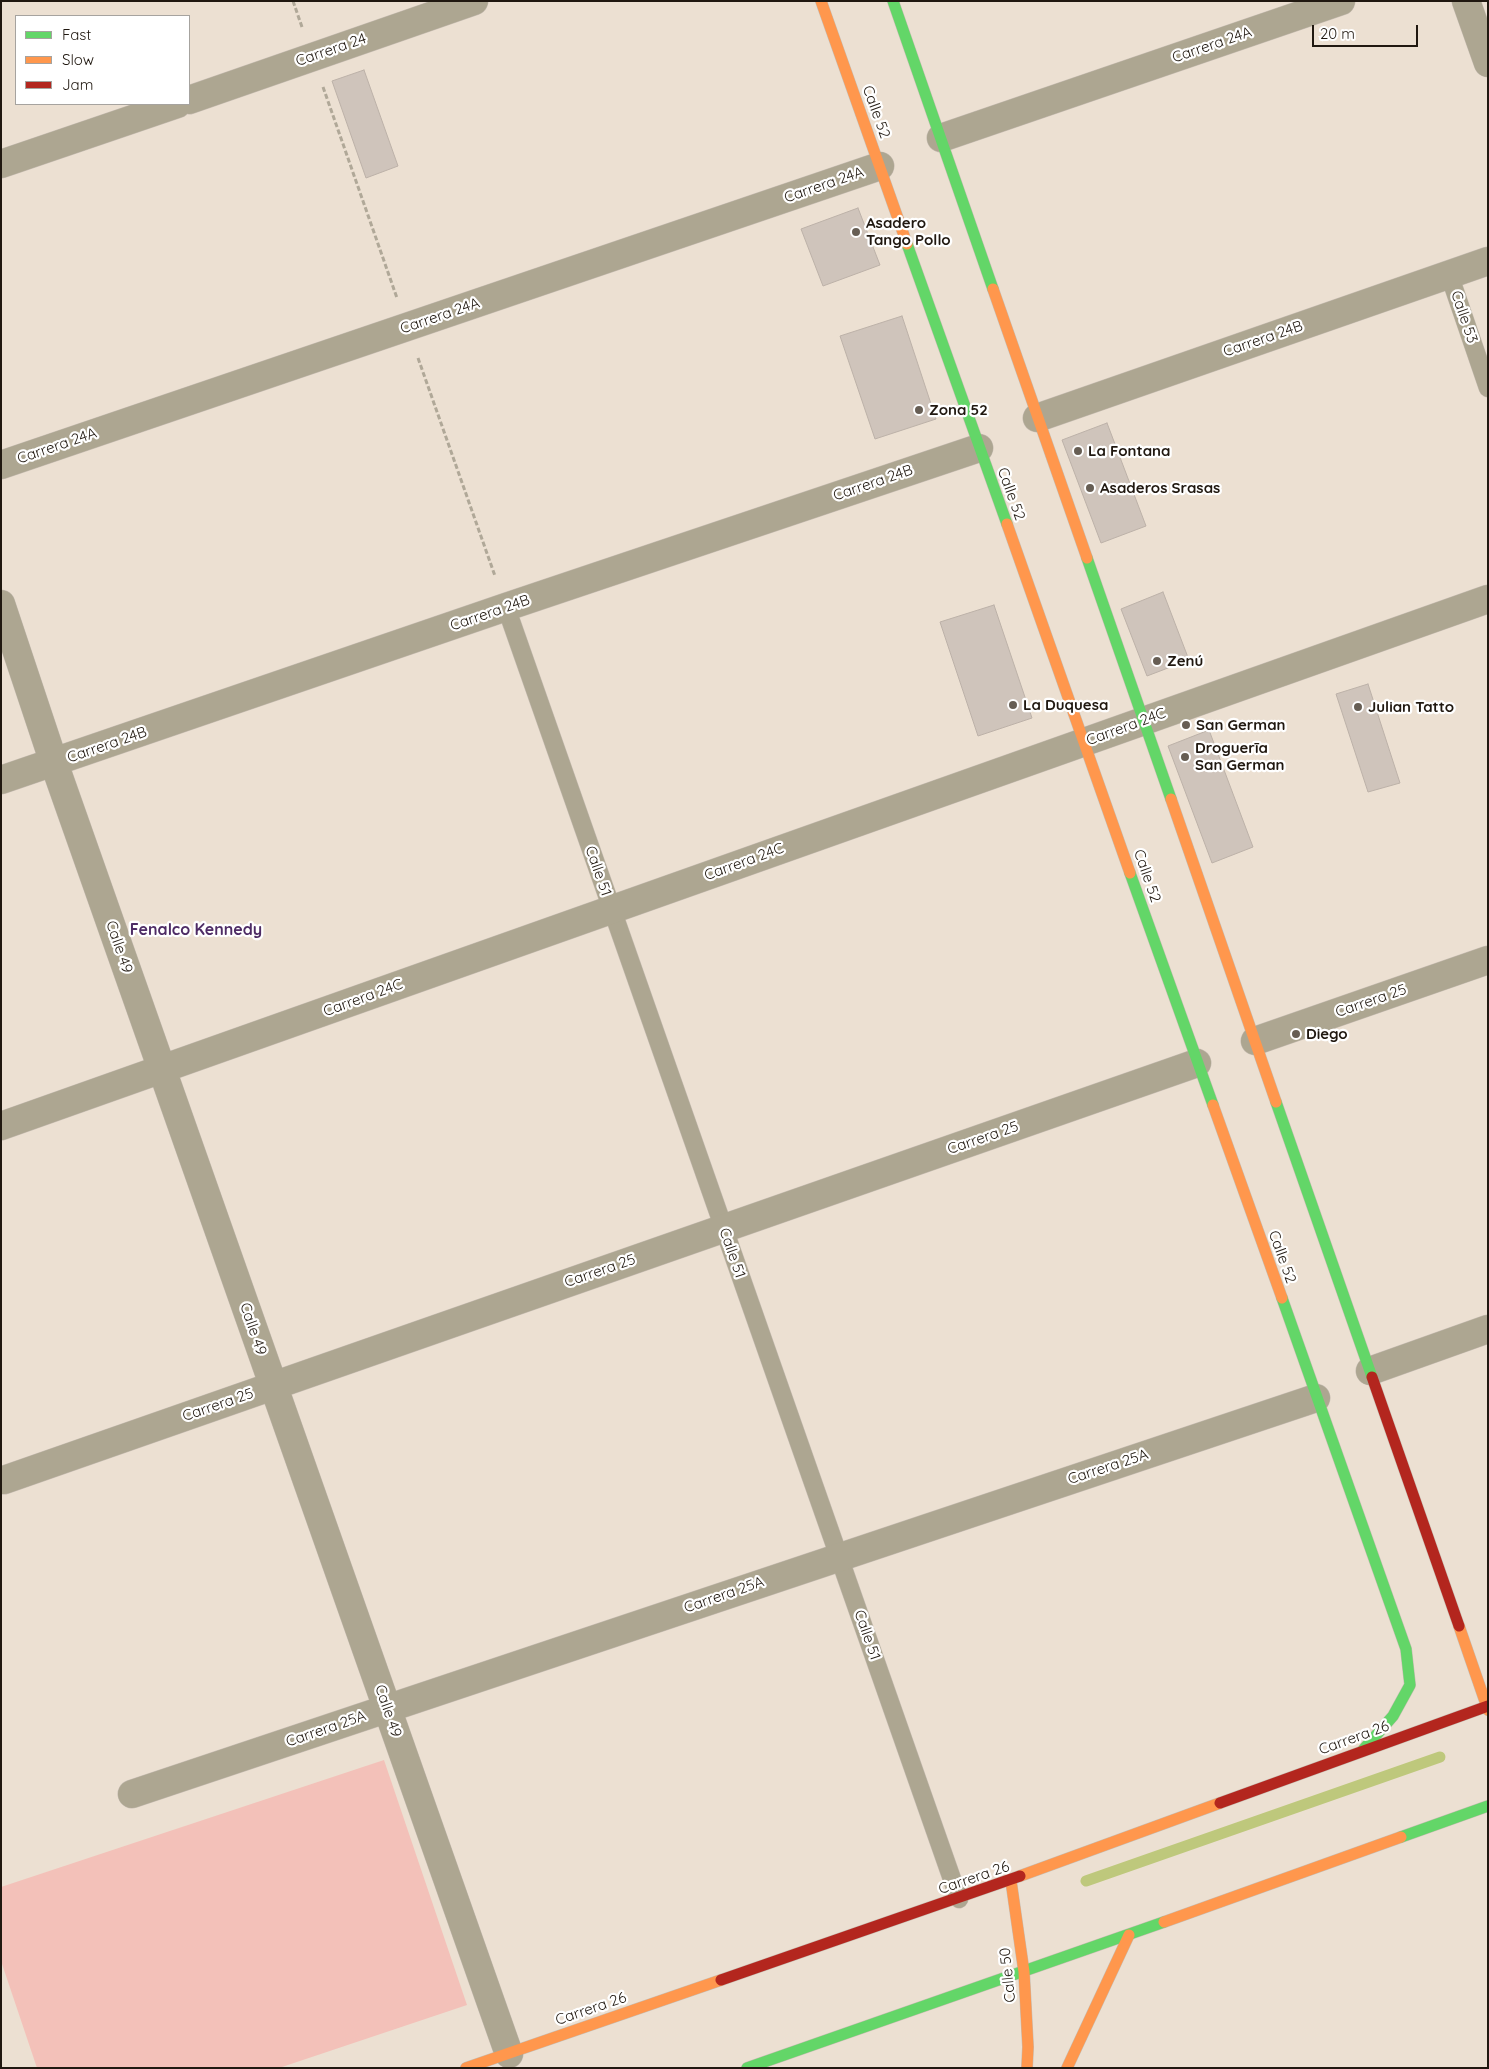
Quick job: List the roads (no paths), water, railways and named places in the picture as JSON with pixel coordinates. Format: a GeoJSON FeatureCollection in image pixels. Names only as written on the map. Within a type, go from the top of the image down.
{"type":"FeatureCollection","features":[{"type":"Feature","properties":{"kind":"street","name":"Carrera 24"},"geometry":{"type":"LineString","coordinates":[[190,100],[474,1]]}},
{"type":"Feature","properties":{"kind":"street","name":"Calle 52"},"geometry":{"type":"LineString","coordinates":[[821,1],[1406,1649],[1410,1685],[1393,1716],[1363,1750]]}},
{"type":"Feature","properties":{"kind":"street"},"geometry":{"type":"LineString","coordinates":[[893,1],[1487,1708]]}},
{"type":"Feature","properties":{"kind":"street","name":"Carrera 24A"},"geometry":{"type":"LineString","coordinates":[[940,138],[1341,1]]}},
{"type":"Feature","properties":{"kind":"street"},"geometry":{"type":"LineString","coordinates":[[1468,2],[1488,63]]}},
{"type":"Feature","properties":{"kind":"street"},"geometry":{"type":"LineString","coordinates":[[1,164],[173,105]]}},
{"type":"Feature","properties":{"kind":"street","name":"Carrera 24A"},"geometry":{"type":"LineString","coordinates":[[1,465],[880,166]]}},
{"type":"Feature","properties":{"kind":"street","name":"Carrera 24B"},"geometry":{"type":"LineString","coordinates":[[1037,418],[1488,260]]}},
{"type":"Feature","properties":{"kind":"street","name":"Carrera 24B"},"geometry":{"type":"LineString","coordinates":[[1,780],[979,448]]}},
{"type":"Feature","properties":{"kind":"street","name":"Carrera 24C"},"geometry":{"type":"LineString","coordinates":[[1,1126],[1488,599]]}},
{"type":"Feature","properties":{"kind":"street","name":"Calle 49"},"geometry":{"type":"LineString","coordinates":[[1,604],[54,763],[508,2054]]}},
{"type":"Feature","properties":{"kind":"street","name":"Carrera 25"},"geometry":{"type":"LineString","coordinates":[[1255,1041],[1488,960]]}},
{"type":"Feature","properties":{"kind":"street","name":"Carrera 25"},"geometry":{"type":"LineString","coordinates":[[4,1480],[1197,1063]]}},
{"type":"Feature","properties":{"kind":"street"},"geometry":{"type":"LineString","coordinates":[[1370,1371],[1488,1329]]}},
{"type":"Feature","properties":{"kind":"street","name":"Carrera 25A"},"geometry":{"type":"LineString","coordinates":[[132,1794],[1316,1398]]}},
{"type":"Feature","properties":{"kind":"street","name":"Carrera 26"},"geometry":{"type":"LineString","coordinates":[[466,2068],[1011,1881],[1363,1750],[1487,1708]]}},
{"type":"Feature","properties":{"kind":"street"},"geometry":{"type":"LineString","coordinates":[[747,2068],[1129,1935],[1488,1806]]}},
{"type":"Feature","properties":{"kind":"street","name":"Calle 50"},"geometry":{"type":"LineString","coordinates":[[1011,1881],[1024,1972],[1028,2047],[1027,2068]]}},
{"type":"Feature","properties":{"kind":"street"},"geometry":{"type":"LineString","coordinates":[[1071,2066],[1129,1935]]}},
{"type":"Feature","properties":{"kind":"lane","name":"Calle 53"},"geometry":{"type":"LineString","coordinates":[[1449,274],[1488,388]]}},
{"type":"Feature","properties":{"kind":"lane","name":"Calle 51"},"geometry":{"type":"LineString","coordinates":[[506,607],[959,1899]]}},
{"type":"Feature","properties":{"kind":"waterway"},"geometry":{"type":"LineString","coordinates":[[1086,1881],[1440,1757]]}},
{"type":"Feature","properties":{"kind":"place","name":"Asadero Tango Pollo"},"geometry":{"type":"Point","coordinates":[856,232]}},
{"type":"Feature","properties":{"kind":"place","name":"Zona 52"},"geometry":{"type":"Point","coordinates":[919,410]}},
{"type":"Feature","properties":{"kind":"place","name":"La Fontana"},"geometry":{"type":"Point","coordinates":[1078,451]}},
{"type":"Feature","properties":{"kind":"place","name":"Asaderos Srasas"},"geometry":{"type":"Point","coordinates":[1090,488]}},
{"type":"Feature","properties":{"kind":"place","name":"Zenú"},"geometry":{"type":"Point","coordinates":[1157,661]}},
{"type":"Feature","properties":{"kind":"place","name":"La Duquesa"},"geometry":{"type":"Point","coordinates":[1013,705]}},
{"type":"Feature","properties":{"kind":"place","name":"Julian Tatto"},"geometry":{"type":"Point","coordinates":[1358,707]}},
{"type":"Feature","properties":{"kind":"place","name":"San German"},"geometry":{"type":"Point","coordinates":[1186,725]}},
{"type":"Feature","properties":{"kind":"place","name":"Droguerīa San German"},"geometry":{"type":"Point","coordinates":[1185,757]}},
{"type":"Feature","properties":{"kind":"place","name":"Diego"},"geometry":{"type":"Point","coordinates":[1296,1034]}},
{"type":"Feature","properties":{"kind":"district","name":"Fenalco Kennedy"},"geometry":{"type":"Point","coordinates":[196,930]}}]}
